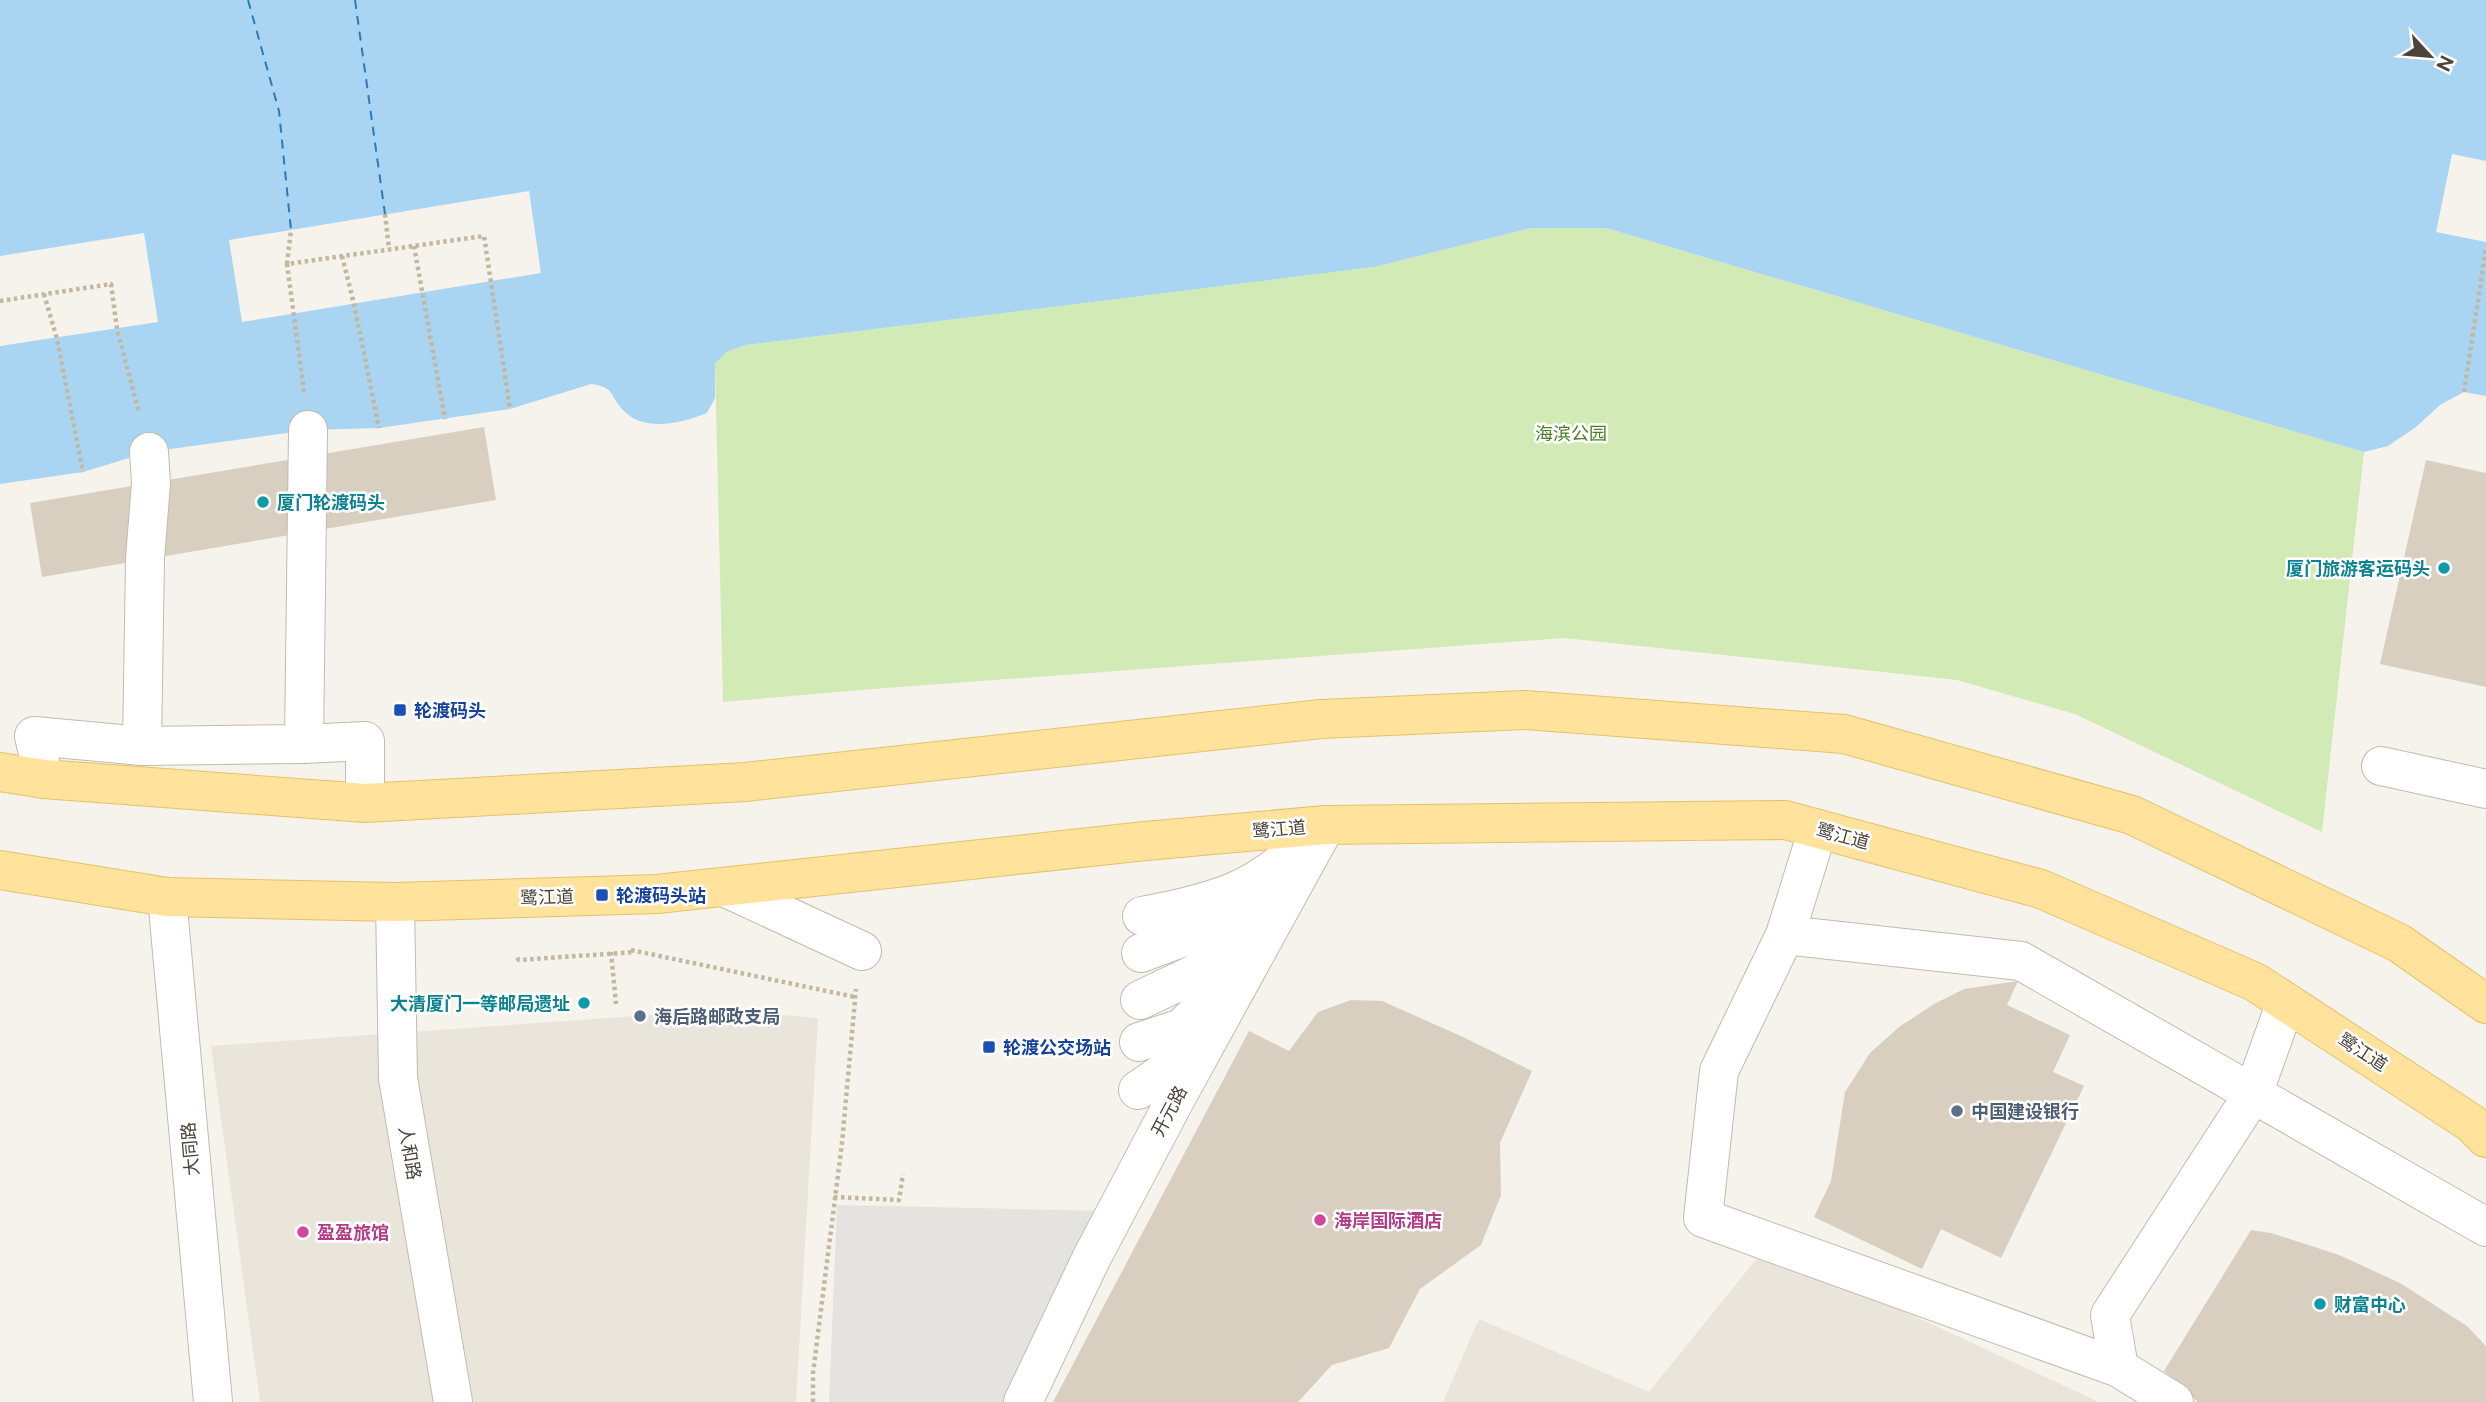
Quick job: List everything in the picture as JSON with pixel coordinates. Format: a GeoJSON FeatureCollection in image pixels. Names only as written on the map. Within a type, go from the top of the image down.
{"type":"FeatureCollection","features":[{"type":"Feature","properties":{"kind":"main road"},"geometry":{"type":"LineString","coordinates":[[0,772],[44,779],[365,803],[745,782],[1321,719],[1525,710],[1844,734],[2132,815],[2399,943],[2486,1004]]}},
{"type":"Feature","properties":{"kind":"main road","name":"鹭江道"},"geometry":{"type":"LineString","coordinates":[[0,870],[167,897],[395,902],[657,894],[1145,841],[1326,825],[1785,820],[2041,889],[2255,982],[2471,1123],[2486,1138]]}},
{"type":"Feature","properties":{"kind":"street"},"geometry":{"type":"LineString","coordinates":[[303,744],[309,430]]}},
{"type":"Feature","properties":{"kind":"street"},"geometry":{"type":"LineString","coordinates":[[142,746],[149,452]]}},
{"type":"Feature","properties":{"kind":"street"},"geometry":{"type":"LineString","coordinates":[[44,779],[34,736],[142,746],[365,741],[365,803]]}},
{"type":"Feature","properties":{"kind":"street"},"geometry":{"type":"LineString","coordinates":[[2381,766],[2486,789]]}},
{"type":"Feature","properties":{"kind":"street"},"geometry":{"type":"LineString","coordinates":[[1142,935],[1190,906],[1234,892],[1284,862],[1326,825]]}},
{"type":"Feature","properties":{"kind":"street","name":"开元路"},"geometry":{"type":"LineString","coordinates":[[1023,1402],[1091,1259],[1326,825]]}},
{"type":"Feature","properties":{"kind":"street"},"geometry":{"type":"LineString","coordinates":[[1818,829],[1786,935],[1719,1071],[1703,1218],[2119,1368],[2174,1402]]}},
{"type":"Feature","properties":{"kind":"street"},"geometry":{"type":"LineString","coordinates":[[1140,1000],[1197,973],[1243,919],[1284,862]]}},
{"type":"Feature","properties":{"kind":"street"},"geometry":{"type":"LineString","coordinates":[[724,887],[861,951]]}},
{"type":"Feature","properties":{"kind":"street","name":"大同路"},"geometry":{"type":"LineString","coordinates":[[167,897],[213,1402]]}},
{"type":"Feature","properties":{"kind":"street","name":"人和路"},"geometry":{"type":"LineString","coordinates":[[395,902],[398,1079],[453,1402]]}},
{"type":"Feature","properties":{"kind":"street"},"geometry":{"type":"LineString","coordinates":[[1139,1042],[1182,1028],[1227,983],[1266,935]]}},
{"type":"Feature","properties":{"kind":"street"},"geometry":{"type":"LineString","coordinates":[[1786,935],[2021,961],[2486,1227]]}},
{"type":"Feature","properties":{"kind":"street"},"geometry":{"type":"LineString","coordinates":[[2119,1368],[2110,1315],[2253,1094],[2287,1002]]}},
{"type":"Feature","properties":{"kind":"street"},"geometry":{"type":"LineString","coordinates":[[1175,1100],[1154,1117],[1138,1108],[1176,1064],[1216,1025]]}},
{"type":"Feature","properties":{"kind":"path"},"geometry":{"type":"LineString","coordinates":[[385,214],[389,249]]}},
{"type":"Feature","properties":{"kind":"path"},"geometry":{"type":"LineString","coordinates":[[291,230],[287,264],[309,430]]}},
{"type":"Feature","properties":{"kind":"path"},"geometry":{"type":"LineString","coordinates":[[287,264],[484,236],[510,409]]}},
{"type":"Feature","properties":{"kind":"path"},"geometry":{"type":"LineString","coordinates":[[414,246],[445,419]]}},
{"type":"Feature","properties":{"kind":"path"},"geometry":{"type":"LineString","coordinates":[[2464,392],[2486,248]]}},
{"type":"Feature","properties":{"kind":"path"},"geometry":{"type":"LineString","coordinates":[[342,256],[379,428]]}},
{"type":"Feature","properties":{"kind":"path"},"geometry":{"type":"LineString","coordinates":[[0,300],[111,284],[117,329],[149,452]]}},
{"type":"Feature","properties":{"kind":"path"},"geometry":{"type":"LineString","coordinates":[[44,294],[57,339],[83,472]]}},
{"type":"Feature","properties":{"kind":"path"},"geometry":{"type":"LineString","coordinates":[[631,950],[856,997]]}},
{"type":"Feature","properties":{"kind":"path"},"geometry":{"type":"LineString","coordinates":[[517,958],[519,960],[639,951]]}},
{"type":"Feature","properties":{"kind":"path"},"geometry":{"type":"LineString","coordinates":[[813,1402],[813,1373],[842,1143],[861,951]]}},
{"type":"Feature","properties":{"kind":"path"},"geometry":{"type":"LineString","coordinates":[[611,953],[616,1004]]}},
{"type":"Feature","properties":{"kind":"path"},"geometry":{"type":"LineString","coordinates":[[834,1196],[899,1200],[902,1174]]}},
{"type":"Feature","properties":{"kind":"shaded area"},"geometry":{"type":"Polygon","coordinates":[[[721,1010],[818,1018],[796,1402],[260,1402],[211,1046],[721,1010]]]}},
{"type":"Feature","properties":{"kind":"shaded area"},"geometry":{"type":"Polygon","coordinates":[[[837,1205],[1103,1211],[1033,1402],[829,1402],[837,1205]]]}},
{"type":"Feature","properties":{"kind":"shaded area"},"geometry":{"type":"Polygon","coordinates":[[[1766,1247],[2099,1402],[1443,1402],[1479,1319],[1649,1392],[1766,1247]]]}},
{"type":"Feature","properties":{"kind":"green space","name":"海滨公园"},"geometry":{"type":"Polygon","coordinates":[[[1531,228],[1606,228],[2364,452],[2322,832],[2075,714],[1957,680],[1565,638],[723,702],[715,364],[726,352],[745,345],[1374,267],[1531,228]]]}},
{"type":"Feature","properties":{"kind":"water"},"geometry":{"type":"Polygon","coordinates":[[[0,0],[2486,0],[2486,396],[2464,392],[2440,405],[2416,427],[2388,446],[2364,452],[1606,228],[1531,228],[1374,267],[745,345],[726,352],[715,364],[715,398],[707,413],[675,423],[641,422],[623,410],[608,390],[591,384],[510,409],[379,428],[308,430],[149,452],[83,472],[0,484],[0,0]]]}},
{"type":"Feature","properties":{"kind":"pier"},"geometry":{"type":"Polygon","coordinates":[[[2452,154],[2486,161],[2486,242],[2436,232],[2452,154]]]}},
{"type":"Feature","properties":{"kind":"pier"},"geometry":{"type":"Polygon","coordinates":[[[529,191],[541,273],[242,322],[229,240],[529,191]]]}},
{"type":"Feature","properties":{"kind":"pier"},"geometry":{"type":"Polygon","coordinates":[[[144,233],[158,322],[0,346],[0,256],[144,233]]]}},
{"type":"Feature","properties":{"kind":"building","name":"厦门轮渡码头"},"geometry":{"type":"Polygon","coordinates":[[[484,427],[496,500],[42,577],[30,503],[484,427]]]}},
{"type":"Feature","properties":{"kind":"building","name":"厦门旅游客运码头"},"geometry":{"type":"Polygon","coordinates":[[[2426,460],[2486,473],[2486,687],[2380,664],[2426,460]]]}},
{"type":"Feature","properties":{"kind":"building","name":"中国建设银行"},"geometry":{"type":"Polygon","coordinates":[[[2018,981],[2007,1005],[2070,1035],[2053,1072],[2084,1086],[2001,1258],[1941,1229],[1922,1269],[1814,1217],[1831,1181],[1845,1092],[1870,1053],[1899,1027],[1934,1004],[1964,989],[2018,981]]]}},
{"type":"Feature","properties":{"kind":"building","name":"海岸国际酒店"},"geometry":{"type":"Polygon","coordinates":[[[1351,1000],[1382,1001],[1532,1071],[1500,1143],[1501,1195],[1481,1245],[1420,1289],[1389,1348],[1332,1365],[1298,1402],[1053,1402],[1249,1031],[1289,1051],[1318,1012],[1351,1000]]]}},
{"type":"Feature","properties":{"kind":"building","name":"财富中心"},"geometry":{"type":"Polygon","coordinates":[[[2251,1230],[2271,1233],[2339,1255],[2400,1283],[2467,1326],[2486,1346],[2486,1402],[2198,1402],[2164,1371],[2251,1230]]]}},
{"type":"Feature","properties":{"kind":"ferry route"},"geometry":{"type":"LineString","coordinates":[[248,0],[279,111],[291,230]]}},
{"type":"Feature","properties":{"kind":"ferry route"},"geometry":{"type":"LineString","coordinates":[[355,0],[385,214]]}},
{"type":"Feature","properties":{"kind":"place","name":"厦门轮渡码头"},"geometry":{"type":"Point","coordinates":[263,502]}},
{"type":"Feature","properties":{"kind":"place","name":"厦门旅游客运码头"},"geometry":{"type":"Point","coordinates":[2444,568]}},
{"type":"Feature","properties":{"kind":"place","name":"轮渡码头"},"geometry":{"type":"Point","coordinates":[400,710]}},
{"type":"Feature","properties":{"kind":"place","name":"轮渡码头站"},"geometry":{"type":"Point","coordinates":[602,895]}},
{"type":"Feature","properties":{"kind":"place","name":"大清厦门一等邮局遗址"},"geometry":{"type":"Point","coordinates":[584,1003]}},
{"type":"Feature","properties":{"kind":"place","name":"海后路邮政支局"},"geometry":{"type":"Point","coordinates":[640,1016]}},
{"type":"Feature","properties":{"kind":"place","name":"轮渡公交场站"},"geometry":{"type":"Point","coordinates":[989,1047]}},
{"type":"Feature","properties":{"kind":"place","name":"中国建设银行"},"geometry":{"type":"Point","coordinates":[1957,1111]}},
{"type":"Feature","properties":{"kind":"place","name":"海岸国际酒店"},"geometry":{"type":"Point","coordinates":[1320,1220]}},
{"type":"Feature","properties":{"kind":"place","name":"盈盈旅馆"},"geometry":{"type":"Point","coordinates":[303,1232]}},
{"type":"Feature","properties":{"kind":"place","name":"财富中心"},"geometry":{"type":"Point","coordinates":[2320,1304]}}]}
